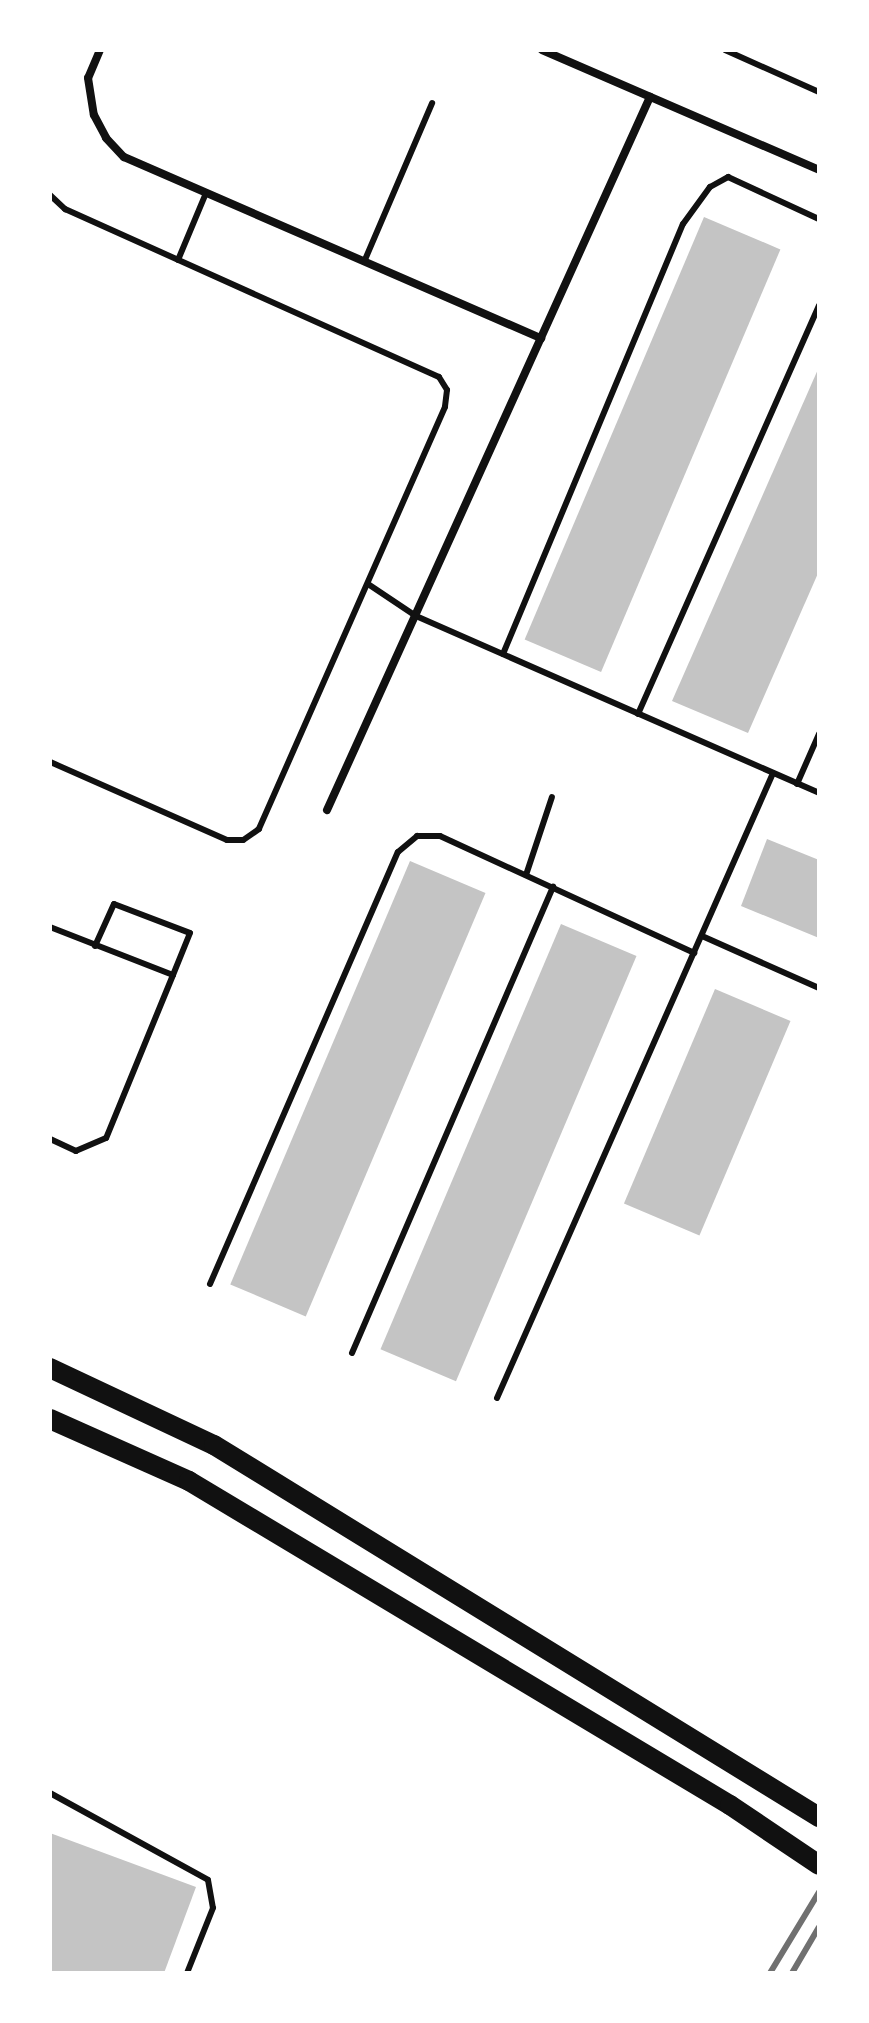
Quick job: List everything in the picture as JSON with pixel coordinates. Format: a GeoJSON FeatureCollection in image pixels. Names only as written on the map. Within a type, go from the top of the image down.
{"type":"FeatureCollection","features":[{"type":"Feature","properties":{"kind":"main road"},"geometry":{"type":"LineString","coordinates":[[50,1368],[214,1445],[819,1817]]}},
{"type":"Feature","properties":{"kind":"main road"},"geometry":{"type":"LineString","coordinates":[[50,1419],[189,1481],[730,1805],[819,1865]]}},
{"type":"Feature","properties":{"kind":"street"},"geometry":{"type":"LineString","coordinates":[[100,50],[88,78],[94,115],[106,138],[124,157],[541,338]]}},
{"type":"Feature","properties":{"kind":"street"},"geometry":{"type":"LineString","coordinates":[[542,50],[819,170]]}},
{"type":"Feature","properties":{"kind":"street"},"geometry":{"type":"LineString","coordinates":[[327,810],[650,97]]}},
{"type":"Feature","properties":{"kind":"lane"},"geometry":{"type":"LineString","coordinates":[[725,50],[819,92]]}},
{"type":"Feature","properties":{"kind":"lane"},"geometry":{"type":"LineString","coordinates":[[364,262],[432,103]]}},
{"type":"Feature","properties":{"kind":"lane"},"geometry":{"type":"LineString","coordinates":[[503,654],[683,224],[710,187],[728,177],[819,219]]}},
{"type":"Feature","properties":{"kind":"lane"},"geometry":{"type":"LineString","coordinates":[[178,260],[206,193]]}},
{"type":"Feature","properties":{"kind":"lane"},"geometry":{"type":"LineString","coordinates":[[50,195],[65,209],[439,377],[447,390],[445,407],[259,829],[243,840],[227,840],[50,762]]}},
{"type":"Feature","properties":{"kind":"lane"},"geometry":{"type":"LineString","coordinates":[[638,714],[819,305]]}},
{"type":"Feature","properties":{"kind":"lane"},"geometry":{"type":"LineString","coordinates":[[368,584],[416,616],[819,793]]}},
{"type":"Feature","properties":{"kind":"lane"},"geometry":{"type":"LineString","coordinates":[[797,784],[819,734]]}},
{"type":"Feature","properties":{"kind":"lane"},"geometry":{"type":"LineString","coordinates":[[497,1398],[773,773]]}},
{"type":"Feature","properties":{"kind":"lane"},"geometry":{"type":"LineString","coordinates":[[526,875],[552,797]]}},
{"type":"Feature","properties":{"kind":"lane"},"geometry":{"type":"LineString","coordinates":[[210,1284],[398,852],[417,836],[440,836],[694,953]]}},
{"type":"Feature","properties":{"kind":"lane"},"geometry":{"type":"LineString","coordinates":[[352,1353],[553,887]]}},
{"type":"Feature","properties":{"kind":"lane"},"geometry":{"type":"LineString","coordinates":[[50,1139],[76,1151],[106,1138],[190,933],[114,904],[95,946]]}},
{"type":"Feature","properties":{"kind":"lane"},"geometry":{"type":"LineString","coordinates":[[50,927],[173,975]]}},
{"type":"Feature","properties":{"kind":"lane"},"geometry":{"type":"LineString","coordinates":[[702,936],[819,988]]}},
{"type":"Feature","properties":{"kind":"lane"},"geometry":{"type":"LineString","coordinates":[[50,1793],[208,1880],[213,1908],[187,1973]]}},
{"type":"Feature","properties":{"kind":"building"},"geometry":{"type":"Polygon","coordinates":[[[704,217],[780,249],[601,672],[525,640],[704,217]]]}},
{"type":"Feature","properties":{"kind":"building"},"geometry":{"type":"Polygon","coordinates":[[[819,367],[819,571],[748,733],[672,701],[819,367]]]}},
{"type":"Feature","properties":{"kind":"building"},"geometry":{"type":"Polygon","coordinates":[[[767,839],[819,860],[819,938],[741,906],[767,839]]]}},
{"type":"Feature","properties":{"kind":"building"},"geometry":{"type":"Polygon","coordinates":[[[410,861],[485,893],[306,1316],[230,1284],[410,861]]]}},
{"type":"Feature","properties":{"kind":"building"},"geometry":{"type":"Polygon","coordinates":[[[561,924],[636,956],[456,1381],[380,1349],[561,924]]]}},
{"type":"Feature","properties":{"kind":"building"},"geometry":{"type":"Polygon","coordinates":[[[715,989],[790,1021],[699,1236],[624,1203],[715,989]]]}},
{"type":"Feature","properties":{"kind":"building"},"geometry":{"type":"Polygon","coordinates":[[[50,1833],[196,1887],[164,1973],[50,1973],[50,1833]]]}},
{"type":"Feature","properties":{"kind":"railway"},"geometry":{"type":"LineString","coordinates":[[770,1973],[819,1892]]}},
{"type":"Feature","properties":{"kind":"railway"},"geometry":{"type":"LineString","coordinates":[[792,1973],[819,1927]]}}]}
